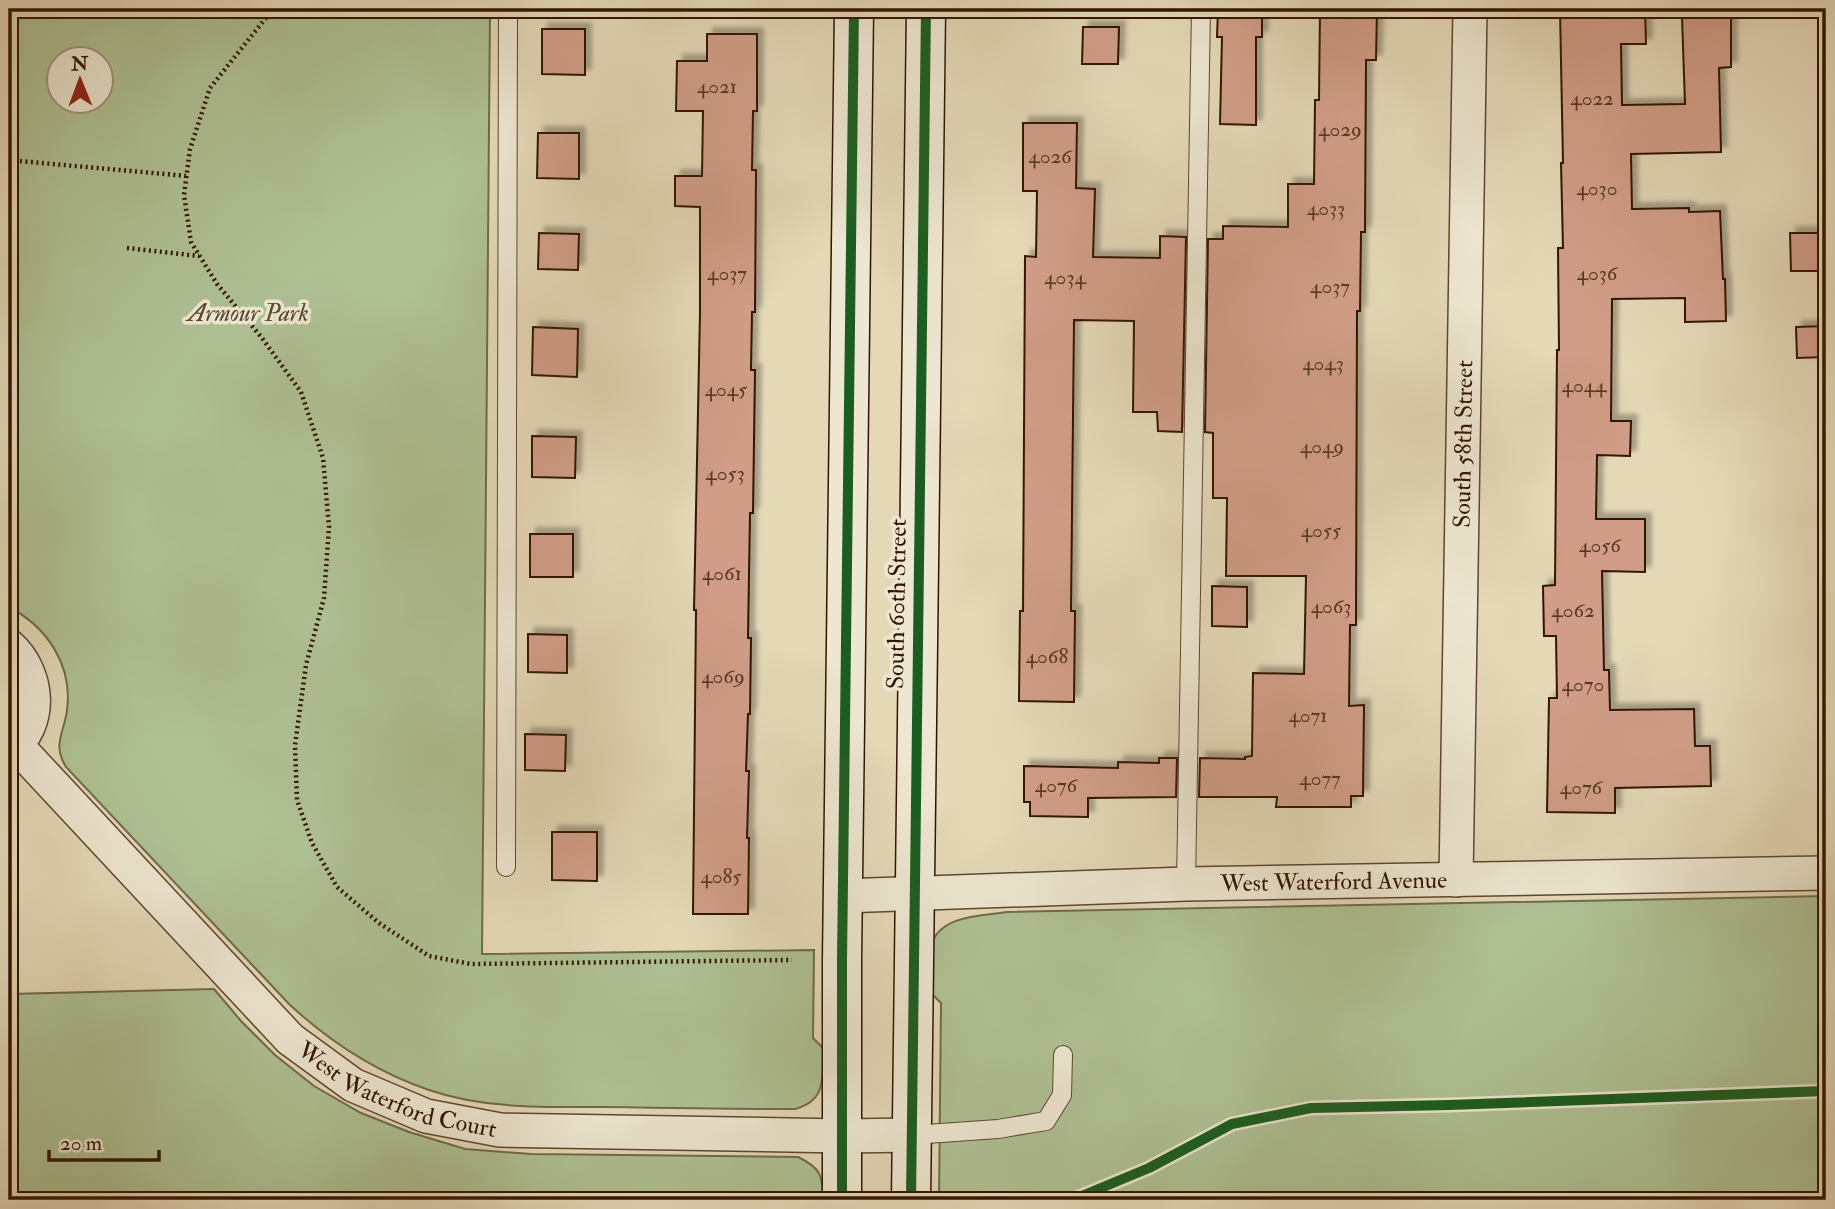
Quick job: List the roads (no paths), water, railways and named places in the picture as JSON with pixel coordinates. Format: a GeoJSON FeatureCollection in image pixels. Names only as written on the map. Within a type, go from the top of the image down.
{"type":"FeatureCollection","features":[{"type":"Feature","properties":{"kind":"main road","name":"South 60th Street"},"geometry":{"type":"LineString","coordinates":[[842,1200],[842,896],[854,9]]}},
{"type":"Feature","properties":{"kind":"main road","name":"South 60th Street"},"geometry":{"type":"LineString","coordinates":[[911,1200],[926,9]]}},
{"type":"Feature","properties":{"kind":"street","name":"South 58th Street"},"geometry":{"type":"LineString","coordinates":[[1455,880],[1470,9]]}},
{"type":"Feature","properties":{"kind":"street","name":"West Waterford Court"},"geometry":{"type":"LineString","coordinates":[[9,646],[26,665],[34,696],[29,726],[12,747],[290,1039],[353,1084],[426,1116],[500,1130],[912,1135]]}},
{"type":"Feature","properties":{"kind":"street","name":"West Waterford Avenue"},"geometry":{"type":"LineString","coordinates":[[842,896],[1186,884],[1826,873]]}},
{"type":"Feature","properties":{"kind":"lane"},"geometry":{"type":"LineString","coordinates":[[506,867],[508,9]]}},
{"type":"Feature","properties":{"kind":"lane"},"geometry":{"type":"LineString","coordinates":[[1186,884],[1201,9]]}},
{"type":"Feature","properties":{"kind":"lane"},"geometry":{"type":"LineString","coordinates":[[912,1135],[998,1129],[1046,1121],[1062,1095],[1063,1055]]}},
{"type":"Feature","properties":{"kind":"park label","name":"Armour Park"},"geometry":{"type":"Point","coordinates":[248,313]}}]}
